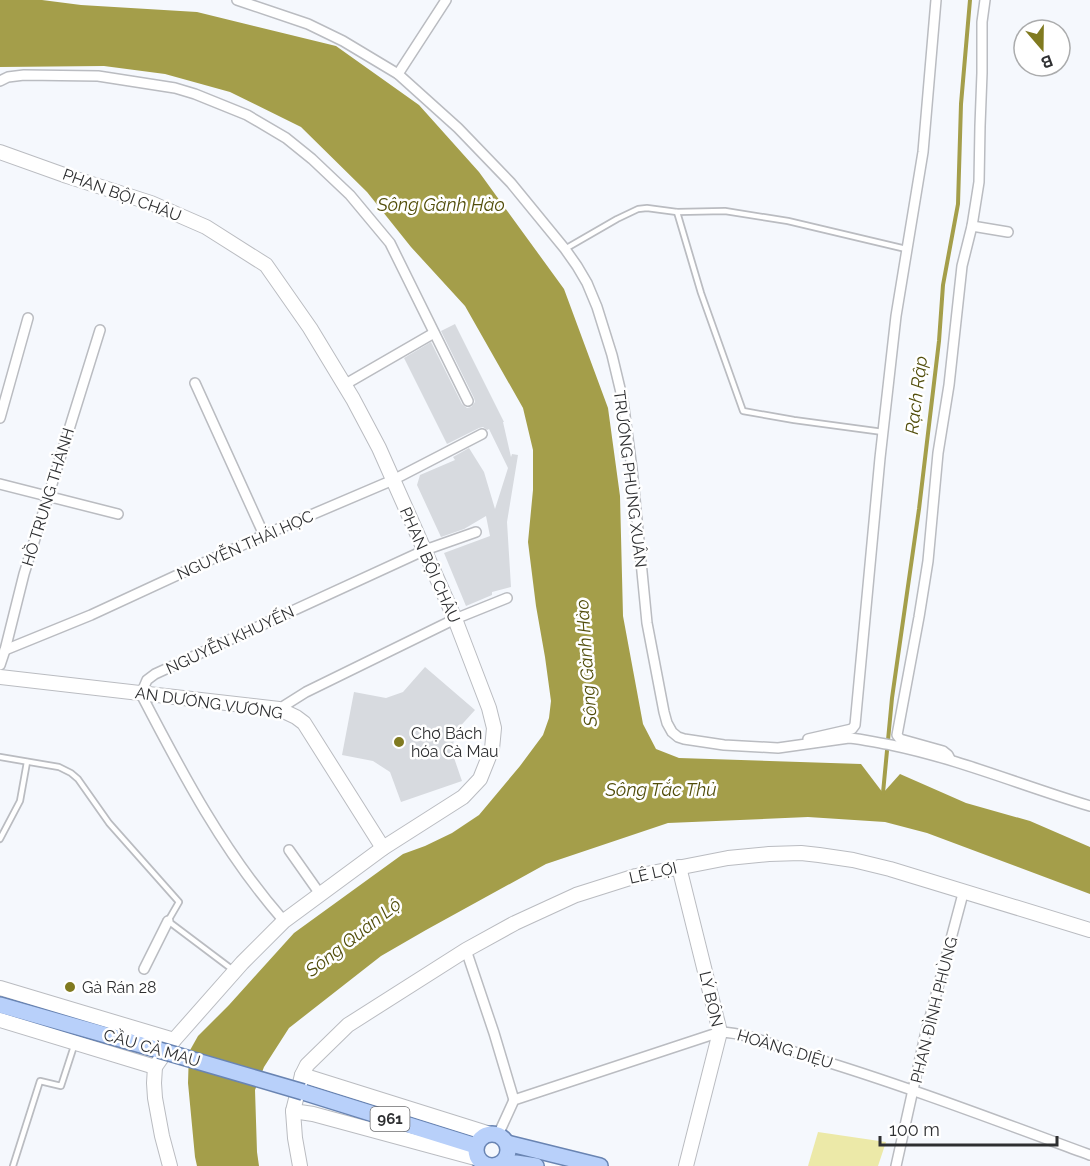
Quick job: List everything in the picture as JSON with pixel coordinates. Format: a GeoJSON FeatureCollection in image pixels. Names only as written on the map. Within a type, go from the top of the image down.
{"type":"FeatureCollection","features":[{"type":"Feature","properties":{"kind":"main road","name":"CẦU CÀ MAU"},"geometry":{"type":"LineString","coordinates":[[0,1005],[303,1092],[485,1160]]}},
{"type":"Feature","properties":{"kind":"main road"},"geometry":{"type":"LineString","coordinates":[[485,1160],[503,1162],[508,1153],[498,1137]]}},
{"type":"Feature","properties":{"kind":"main road"},"geometry":{"type":"LineString","coordinates":[[485,1160],[481,1138],[498,1137],[600,1166]]}},
{"type":"Feature","properties":{"kind":"main road"},"geometry":{"type":"LineString","coordinates":[[485,1160],[536,1166]]}},
{"type":"Feature","properties":{"kind":"street","name":"TRƯƠNG PHÙNG XUÂN"},"geometry":{"type":"LineString","coordinates":[[237,0],[308,24],[343,41],[398,74],[458,128],[511,183],[565,249],[587,283],[612,355],[623,401],[647,623],[667,723],[672,732],[684,739],[724,745],[778,748],[849,738],[911,749],[950,760]]}},
{"type":"Feature","properties":{"kind":"street"},"geometry":{"type":"LineString","coordinates":[[398,74],[446,0]]}},
{"type":"Feature","properties":{"kind":"street"},"geometry":{"type":"LineString","coordinates":[[798,745],[813,737],[852,729],[855,725],[883,432],[896,316],[923,152],[936,0]]}},
{"type":"Feature","properties":{"kind":"street"},"geometry":{"type":"LineString","coordinates":[[985,0],[982,22],[979,182],[972,226],[962,266],[920,617],[897,735],[900,739],[943,751],[950,760],[1090,806]]}},
{"type":"Feature","properties":{"kind":"street"},"geometry":{"type":"LineString","coordinates":[[0,81],[8,77],[24,75],[98,76],[175,88],[247,115],[286,138],[312,159],[356,203],[390,243],[468,401]]}},
{"type":"Feature","properties":{"kind":"street","name":"PHAN BỘI CHÂU"},"geometry":{"type":"LineString","coordinates":[[0,152],[162,208],[206,227],[266,265],[310,328],[379,448],[454,620],[489,708],[494,728],[492,749],[480,779],[463,797],[383,848],[284,921],[234,971],[174,1040],[155,1067]]}},
{"type":"Feature","properties":{"kind":"street"},"geometry":{"type":"LineString","coordinates":[[972,226],[1008,232]]}},
{"type":"Feature","properties":{"kind":"street"},"geometry":{"type":"LineString","coordinates":[[0,418],[28,318]]}},
{"type":"Feature","properties":{"kind":"street","name":"HỒ TRUNG THÀNH"},"geometry":{"type":"LineString","coordinates":[[0,665],[24,574],[100,330]]}},
{"type":"Feature","properties":{"kind":"street"},"geometry":{"type":"LineString","coordinates":[[344,385],[434,333]]}},
{"type":"Feature","properties":{"kind":"street"},"geometry":{"type":"LineString","coordinates":[[195,383],[264,535]]}},
{"type":"Feature","properties":{"kind":"street","name":"NGUYỄN THÁI HỌC"},"geometry":{"type":"LineString","coordinates":[[5,650],[91,615],[264,535],[393,480],[482,434]]}},
{"type":"Feature","properties":{"kind":"street"},"geometry":{"type":"LineString","coordinates":[[0,484],[118,514]]}},
{"type":"Feature","properties":{"kind":"street","name":"NGUYỄN KHUYẾN"},"geometry":{"type":"LineString","coordinates":[[141,694],[147,680],[155,674],[425,550],[476,532]]}},
{"type":"Feature","properties":{"kind":"street"},"geometry":{"type":"LineString","coordinates":[[279,709],[306,692],[454,620],[507,598]]}},
{"type":"Feature","properties":{"kind":"street","name":"AN DƯƠNG VƯƠNG"},"geometry":{"type":"LineString","coordinates":[[0,677],[279,709],[304,723],[383,848]]}},
{"type":"Feature","properties":{"kind":"street"},"geometry":{"type":"LineString","coordinates":[[141,694],[177,763],[224,842],[284,921]]}},
{"type":"Feature","properties":{"kind":"street"},"geometry":{"type":"LineString","coordinates":[[289,850],[320,894]]}},
{"type":"Feature","properties":{"kind":"street","name":"LÊ LỢI"},"geometry":{"type":"LineString","coordinates":[[300,1166],[293,1111],[302,1075],[308,1065],[348,1025],[466,950],[515,923],[576,896],[636,876],[728,858],[801,853],[853,860],[890,869],[1090,930]]}},
{"type":"Feature","properties":{"kind":"street","name":"LÝ BÔN"},"geometry":{"type":"LineString","coordinates":[[679,867],[720,1032],[686,1166]]}},
{"type":"Feature","properties":{"kind":"street","name":"PHAN ĐÌNH PHÙNG"},"geometry":{"type":"LineString","coordinates":[[896,1166],[939,982],[964,890]]}},
{"type":"Feature","properties":{"kind":"street"},"geometry":{"type":"LineString","coordinates":[[144,969],[168,921]]}},
{"type":"Feature","properties":{"kind":"street"},"geometry":{"type":"LineString","coordinates":[[302,1075],[498,1137],[514,1100],[466,950]]}},
{"type":"Feature","properties":{"kind":"street"},"geometry":{"type":"LineString","coordinates":[[0,988],[174,1040]]}},
{"type":"Feature","properties":{"kind":"street"},"geometry":{"type":"LineString","coordinates":[[0,1020],[155,1067],[155,1098],[170,1166]]}},
{"type":"Feature","properties":{"kind":"street","name":"HOÀNG DIỆU"},"geometry":{"type":"LineString","coordinates":[[514,1100],[720,1032],[747,1035],[786,1050],[913,1090],[1090,1155]]}},
{"type":"Feature","properties":{"kind":"street"},"geometry":{"type":"LineString","coordinates":[[293,1111],[485,1160]]}},
{"type":"Feature","properties":{"kind":"lane"},"geometry":{"type":"LineString","coordinates":[[565,249],[617,219],[638,209],[647,208],[677,212],[725,211],[788,221],[906,249]]}},
{"type":"Feature","properties":{"kind":"lane"},"geometry":{"type":"LineString","coordinates":[[677,212],[701,293],[743,411],[883,432]]}},
{"type":"Feature","properties":{"kind":"lane"},"geometry":{"type":"LineString","coordinates":[[0,758],[59,767],[78,779],[109,823],[179,902],[168,921],[234,971]]}},
{"type":"Feature","properties":{"kind":"lane"},"geometry":{"type":"LineString","coordinates":[[0,839],[20,801],[27,762]]}},
{"type":"Feature","properties":{"kind":"lane"},"geometry":{"type":"LineString","coordinates":[[13,1166],[40,1081],[61,1086],[75,1044]]}},
{"type":"Feature","properties":{"kind":"shaded area"},"geometry":{"type":"Polygon","coordinates":[[[818,1132],[886,1142],[878,1166],[808,1166],[818,1132]]]}},
{"type":"Feature","properties":{"kind":"water"},"geometry":{"type":"Polygon","coordinates":[[[0,0],[42,0],[81,5],[197,12],[336,46],[419,105],[479,172],[564,289],[608,408],[620,496],[623,616],[643,724],[656,749],[679,758],[861,764],[883,793],[900,774],[966,803],[1030,821],[1090,847],[1090,894],[927,833],[885,822],[808,817],[668,823],[546,864],[381,956],[289,1028],[264,1067],[255,1090],[259,1166],[197,1166],[188,1083],[189,1052],[198,1036],[294,933],[403,854],[452,833],[479,815],[543,735],[549,718],[551,701],[528,542],[533,490],[533,450],[523,408],[465,306],[411,247],[367,192],[301,127],[230,92],[165,74],[104,66],[0,67],[0,0]]]}},
{"type":"Feature","properties":{"kind":"building"},"geometry":{"type":"Polygon","coordinates":[[[455,324],[504,422],[511,457],[512,454],[518,455],[507,522],[511,587],[492,592],[492,595],[466,606],[444,553],[490,536],[486,516],[464,529],[441,537],[417,485],[420,475],[455,460],[453,457],[469,448],[484,472],[495,509],[508,468],[489,429],[479,428],[447,444],[404,358],[431,342],[462,404],[467,408],[471,407],[475,402],[474,398],[441,331],[455,324]]]}},
{"type":"Feature","properties":{"kind":"building","name":"Chợ Bách hóa Cà Mau"},"geometry":{"type":"Polygon","coordinates":[[[425,667],[475,710],[455,732],[452,752],[462,781],[401,802],[390,772],[373,761],[342,755],[354,692],[386,698],[403,692],[425,667]]]}},
{"type":"Feature","properties":{"kind":"waterway","name":"Rạch Rập"},"geometry":{"type":"LineString","coordinates":[[883,793],[892,698],[919,509],[939,341],[943,285],[958,204],[961,104],[970,0]]}},
{"type":"Feature","properties":{"kind":"place","name":"Chợ Bách hóa Cà Mau"},"geometry":{"type":"Point","coordinates":[399,742]}},
{"type":"Feature","properties":{"kind":"place","name":"Gà Rán 28"},"geometry":{"type":"Point","coordinates":[70,987]}},
{"type":"Feature","properties":{"kind":"water label","name":"Sông Gành Hào"},"geometry":{"type":"Point","coordinates":[441,204]}},
{"type":"Feature","properties":{"kind":"water label","name":"Sông Gành Hào"},"geometry":{"type":"Point","coordinates":[586,663]}},
{"type":"Feature","properties":{"kind":"water label","name":"Sông Tắc Thủ"},"geometry":{"type":"Point","coordinates":[661,789]}},
{"type":"Feature","properties":{"kind":"water label","name":"Sông Quản Lộ"},"geometry":{"type":"Point","coordinates":[353,937]}}]}
